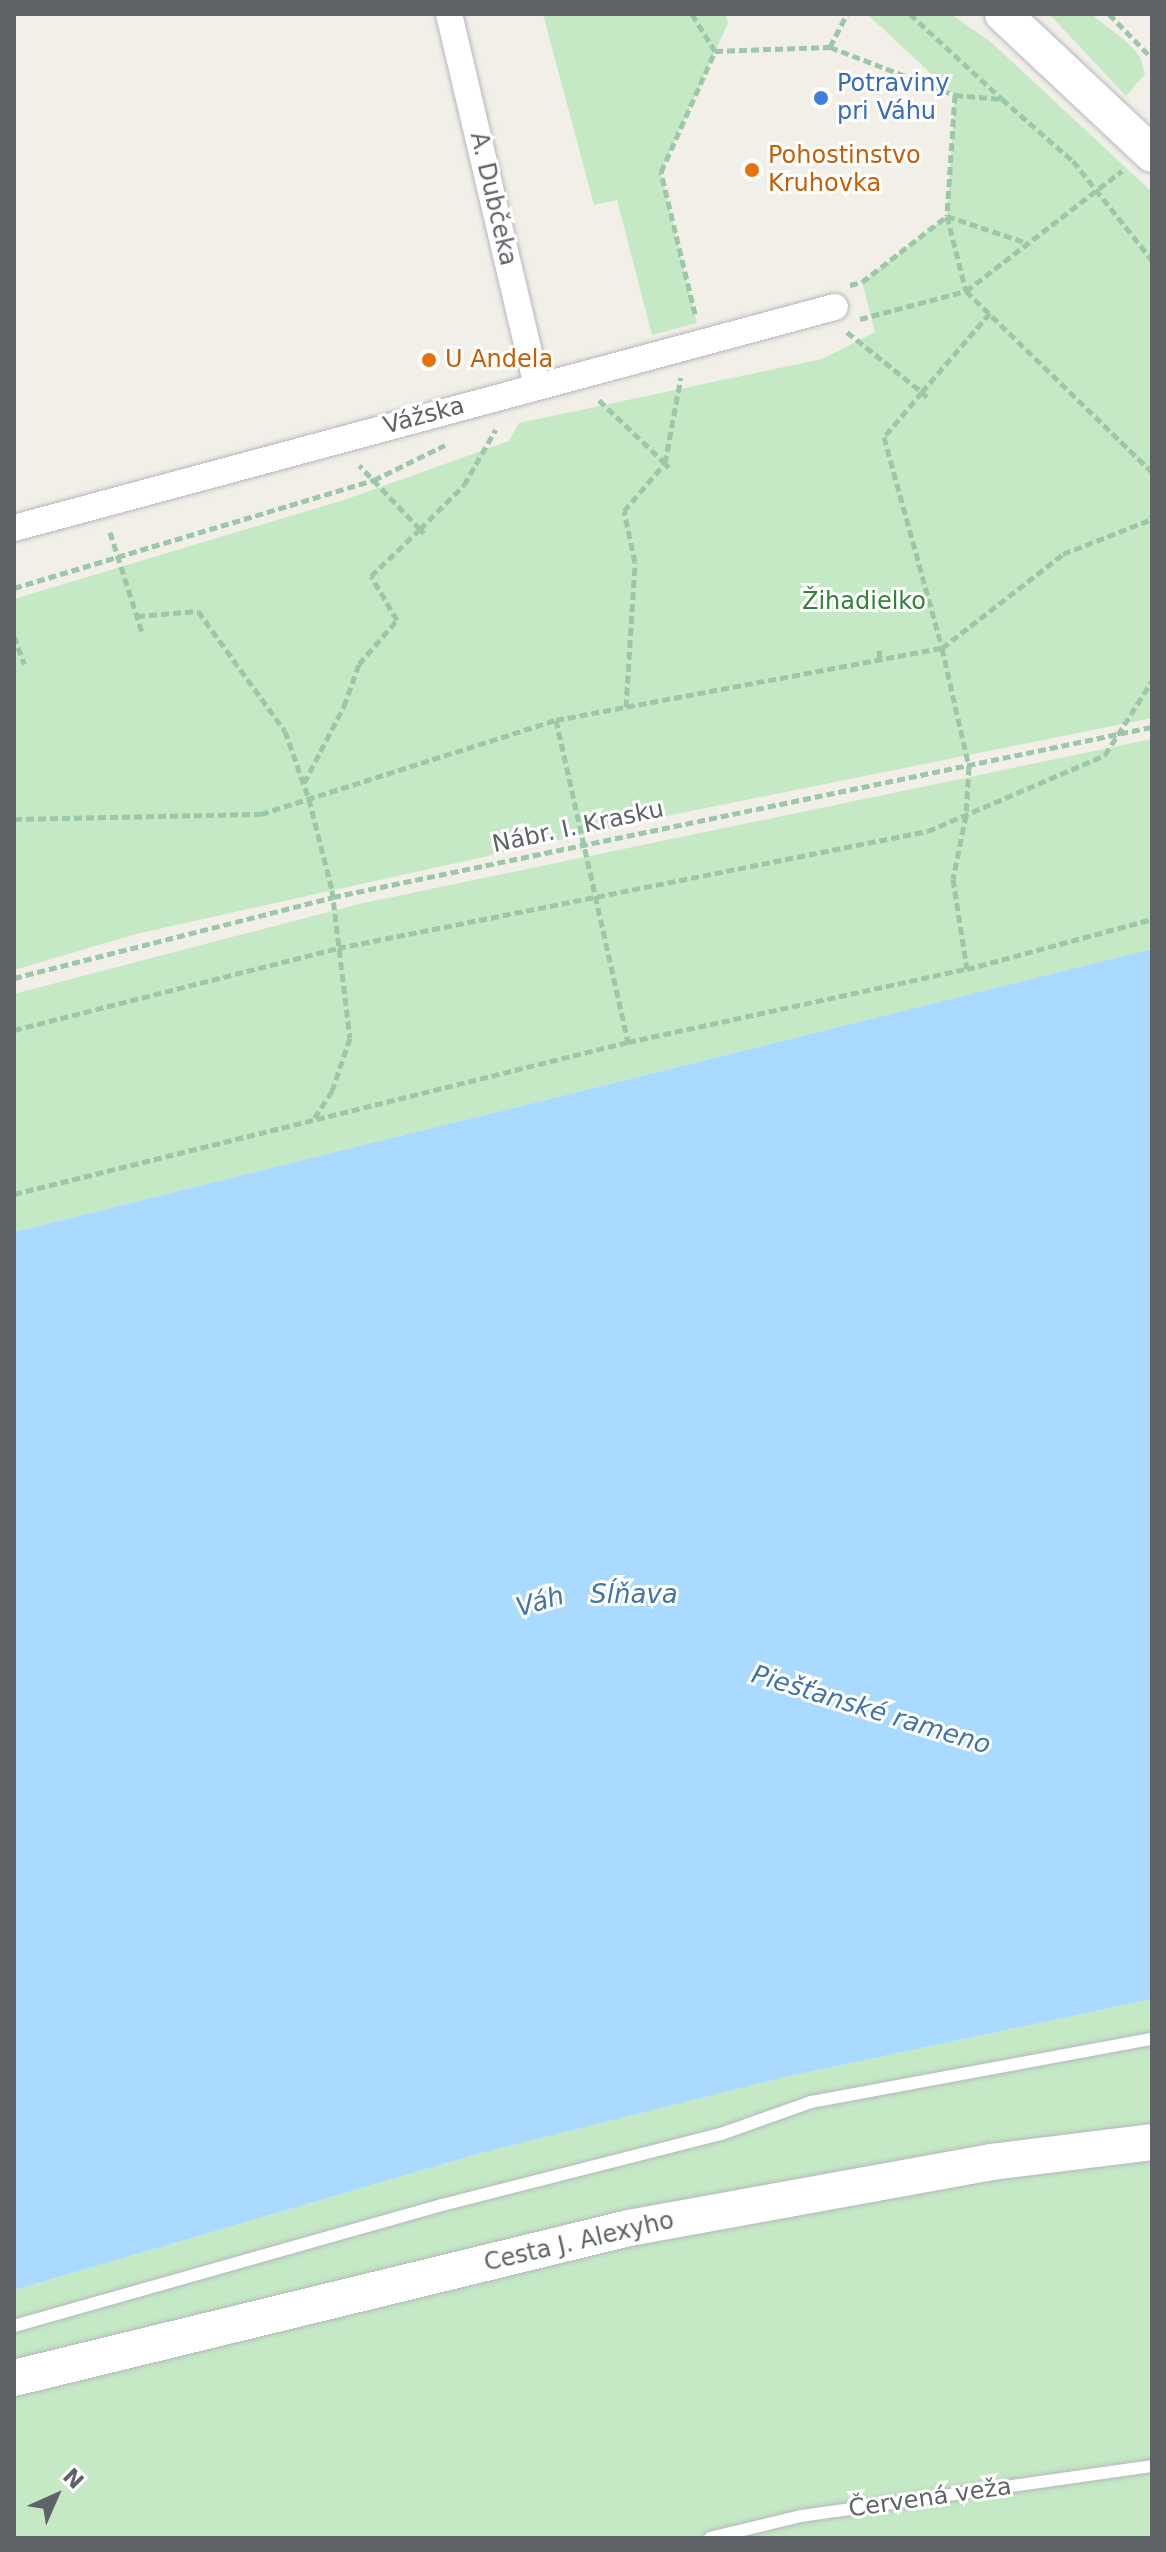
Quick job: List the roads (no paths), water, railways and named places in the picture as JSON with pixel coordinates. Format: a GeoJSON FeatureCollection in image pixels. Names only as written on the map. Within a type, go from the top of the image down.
{"type":"FeatureCollection","features":[{"type":"Feature","properties":{"kind":"main road"},"geometry":{"type":"LineString","coordinates":[[1003,14],[1139,161]]}},
{"type":"Feature","properties":{"kind":"main road","name":"Cesta J. Alexyho"},"geometry":{"type":"LineString","coordinates":[[14,2378],[629,2228],[992,2162],[1152,2142]]}},
{"type":"Feature","properties":{"kind":"street","name":"A. Dubčeka"},"geometry":{"type":"LineString","coordinates":[[449,14],[537,385]]}},
{"type":"Feature","properties":{"kind":"street","name":"Vážska"},"geometry":{"type":"LineString","coordinates":[[14,528],[537,385],[836,316]]}},
{"type":"Feature","properties":{"kind":"lane"},"geometry":{"type":"LineString","coordinates":[[14,2326],[204,2270],[721,2134],[826,2099],[1152,2039]]}},
{"type":"Feature","properties":{"kind":"lane","name":"Červená veža"},"geometry":{"type":"LineString","coordinates":[[710,2538],[801,2516],[1152,2466]]}},
{"type":"Feature","properties":{"kind":"water","name":"Sĺňava"},"geometry":{"type":"Polygon","coordinates":[[[1152,949],[1152,1999],[785,2077],[477,2154],[14,2290],[14,1232],[1152,949]]]}},
{"type":"Feature","properties":{"kind":"place","name":"Potraviny pri Váhu"},"geometry":{"type":"Point","coordinates":[821,98]}},
{"type":"Feature","properties":{"kind":"place","name":"Pohostinstvo Kruhovka"},"geometry":{"type":"Point","coordinates":[752,170]}},
{"type":"Feature","properties":{"kind":"place","name":"U Andela"},"geometry":{"type":"Point","coordinates":[429,360]}},
{"type":"Feature","properties":{"kind":"park label","name":"Žihadielko"},"geometry":{"type":"Point","coordinates":[864,602]}},
{"type":"Feature","properties":{"kind":"water label","name":"Váh"},"geometry":{"type":"Point","coordinates":[540,1602]}},
{"type":"Feature","properties":{"kind":"water label","name":"Piešťanské rameno"},"geometry":{"type":"Point","coordinates":[871,1710]}}]}
